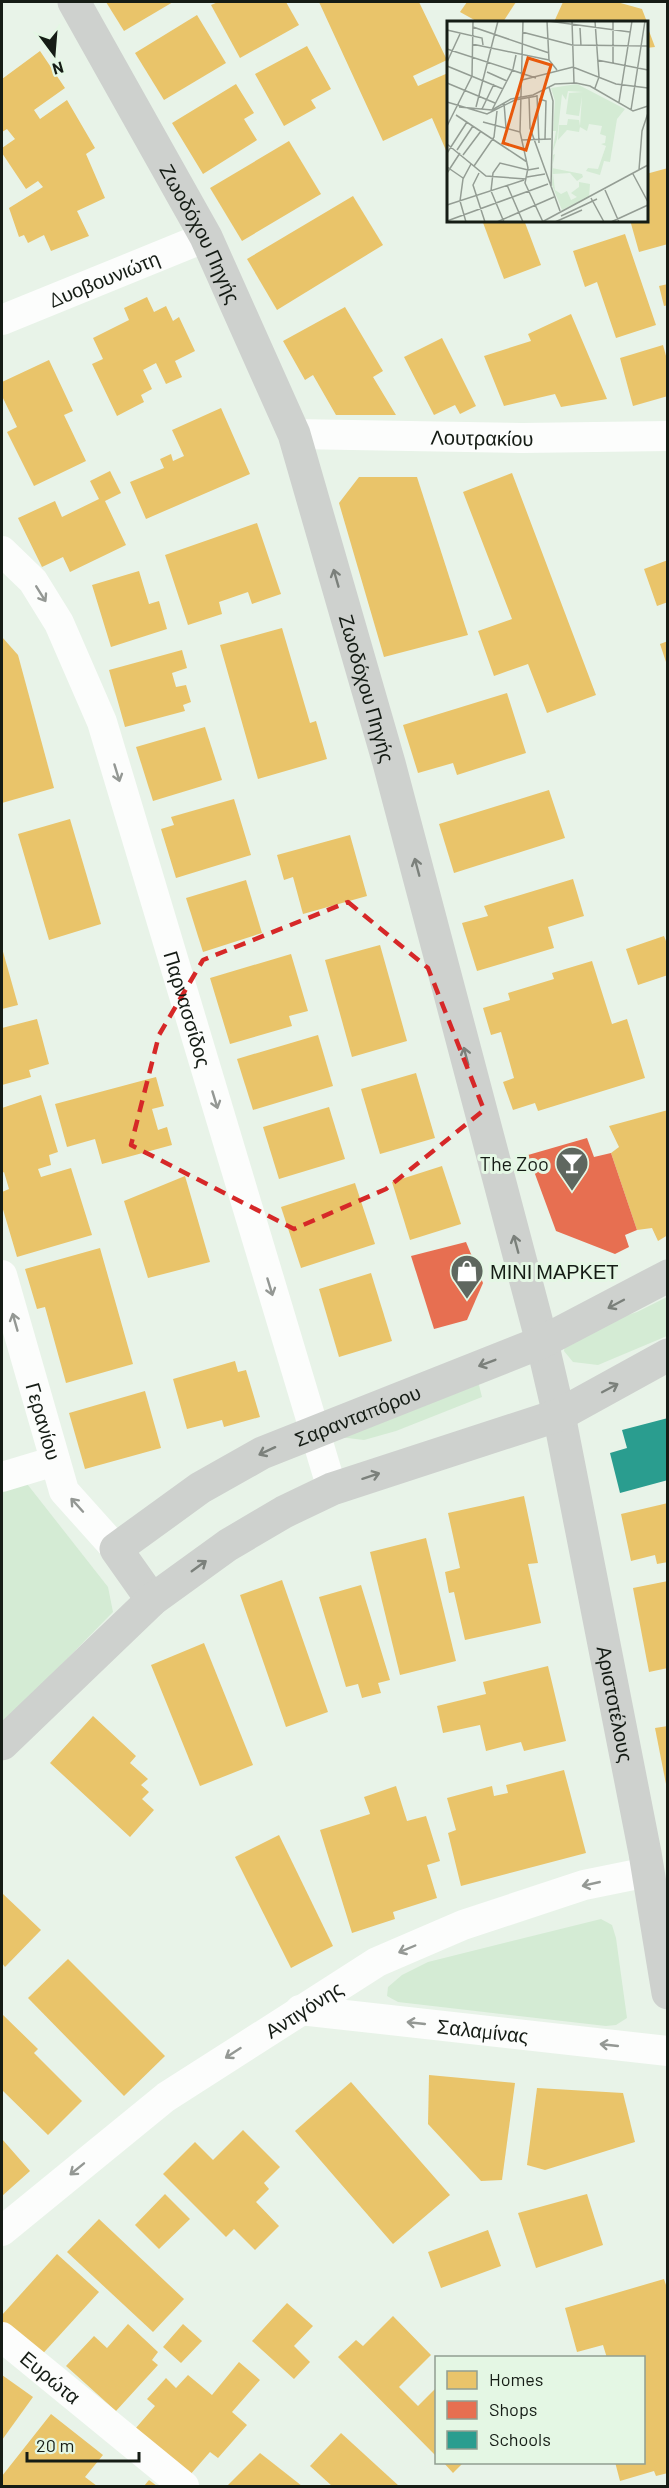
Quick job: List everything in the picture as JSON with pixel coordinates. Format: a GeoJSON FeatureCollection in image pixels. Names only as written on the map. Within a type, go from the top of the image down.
{"type":"FeatureCollection","features":[{"type":"Feature","properties":{"kind":"street","name":"Ζωοδόχου Πηγής"},"geometry":{"type":"LineString","coordinates":[[74,2],[206,237],[294,434],[389,762],[542,1342],[559,1415]]}},
{"type":"Feature","properties":{"kind":"street","name":"Δυοβουνιώτη"},"geometry":{"type":"LineString","coordinates":[[2,320],[206,237]]}},
{"type":"Feature","properties":{"kind":"street","name":"Λουτρακίου"},"geometry":{"type":"LineString","coordinates":[[294,434],[522,438],[668,436]]}},
{"type":"Feature","properties":{"kind":"street","name":"Παρνασσίδος"},"geometry":{"type":"LineString","coordinates":[[2,551],[33,581],[59,623],[102,722],[332,1489]]}},
{"type":"Feature","properties":{"kind":"street","name":"Γερανίου"},"geometry":{"type":"LineString","coordinates":[[2,1275],[64,1491],[116,1549]]}},
{"type":"Feature","properties":{"kind":"street","name":"Σαρανταπόρου"},"geometry":{"type":"LineString","coordinates":[[116,1549],[200,1488],[262,1453],[542,1342],[668,1276]]}},
{"type":"Feature","properties":{"kind":"street"},"geometry":{"type":"LineString","coordinates":[[2,1744],[152,1600],[228,1545],[284,1512],[332,1489],[559,1415],[668,1355]]}},
{"type":"Feature","properties":{"kind":"street","name":"Αριστοτέλους"},"geometry":{"type":"LineString","coordinates":[[559,1415],[648,1872],[668,1993]]}},
{"type":"Feature","properties":{"kind":"street"},"geometry":{"type":"LineString","coordinates":[[2,1477],[56,1461]]}},
{"type":"Feature","properties":{"kind":"street"},"geometry":{"type":"LineString","coordinates":[[116,1549],[152,1600]]}},
{"type":"Feature","properties":{"kind":"street","name":"Αντιγόνης"},"geometry":{"type":"LineString","coordinates":[[2,2231],[166,2097],[377,1962],[463,1925],[584,1885],[648,1872]]}},
{"type":"Feature","properties":{"kind":"street","name":"Σαλαμίνας"},"geometry":{"type":"LineString","coordinates":[[300,2010],[668,2051]]}},
{"type":"Feature","properties":{"kind":"street","name":"Ευρώτα"},"geometry":{"type":"LineString","coordinates":[[2,2337],[184,2487]]}},
{"type":"Feature","properties":{"kind":"highlighted area"},"geometry":{"type":"Polygon","coordinates":[[[348,902],[428,968],[484,1110],[386,1189],[294,1229],[131,1145],[159,1035],[203,960],[348,902]]]}},
{"type":"Feature","properties":{"kind":"green space"},"geometry":{"type":"Polygon","coordinates":[[[667,1297],[667,1336],[598,1365],[573,1362],[564,1351],[566,1339],[580,1331],[637,1312],[667,1297]]]}},
{"type":"Feature","properties":{"kind":"green space"},"geometry":{"type":"Polygon","coordinates":[[[473,1380],[479,1385],[482,1397],[396,1431],[364,1440],[339,1437],[473,1380]]]}},
{"type":"Feature","properties":{"kind":"green space"},"geometry":{"type":"Polygon","coordinates":[[[24,1480],[108,1587],[113,1612],[2,1725],[2,1486],[24,1480]]]}},
{"type":"Feature","properties":{"kind":"green space"},"geometry":{"type":"Polygon","coordinates":[[[601,1919],[612,1925],[616,1938],[627,2018],[616,2025],[606,2026],[398,2002],[387,1996],[388,1987],[402,1975],[428,1962],[601,1919]]]}},
{"type":"Feature","properties":{"kind":"building: Homes"},"geometry":{"type":"Polygon","coordinates":[[[106,2],[173,2],[124,31],[106,2]]]}},
{"type":"Feature","properties":{"kind":"building: Homes"},"geometry":{"type":"Polygon","coordinates":[[[218,2],[286,2],[299,25],[240,58],[211,5],[218,2]]]}},
{"type":"Feature","properties":{"kind":"building: Homes"},"geometry":{"type":"Polygon","coordinates":[[[319,2],[419,2],[447,60],[413,76],[418,86],[447,73],[447,153],[432,118],[383,141],[319,2]]]}},
{"type":"Feature","properties":{"kind":"building: Homes"},"geometry":{"type":"Polygon","coordinates":[[[467,2],[516,2],[504,21],[476,21],[460,12],[467,2]]]}},
{"type":"Feature","properties":{"kind":"building: Homes"},"geometry":{"type":"Polygon","coordinates":[[[563,2],[617,2],[642,9],[647,21],[554,21],[563,2]]]}},
{"type":"Feature","properties":{"kind":"building: Homes"},"geometry":{"type":"Polygon","coordinates":[[[197,15],[226,63],[164,100],[135,53],[197,15]]]}},
{"type":"Feature","properties":{"kind":"building: Homes"},"geometry":{"type":"Polygon","coordinates":[[[648,28],[655,47],[648,48],[648,28]]]}},
{"type":"Feature","properties":{"kind":"building: Homes"},"geometry":{"type":"Polygon","coordinates":[[[307,46],[331,89],[311,100],[316,108],[284,126],[255,74],[307,46]]]}},
{"type":"Feature","properties":{"kind":"building: Homes"},"geometry":{"type":"Polygon","coordinates":[[[40,51],[65,88],[34,110],[40,119],[67,100],[95,148],[86,154],[105,198],[77,211],[89,236],[51,251],[44,235],[28,243],[24,235],[19,237],[9,208],[43,187],[38,181],[26,189],[2,153],[2,148],[15,139],[7,129],[2,132],[2,79],[40,51]]]}},
{"type":"Feature","properties":{"kind":"building: Homes"},"geometry":{"type":"Polygon","coordinates":[[[236,84],[254,113],[244,119],[257,140],[203,174],[172,123],[236,84]]]}},
{"type":"Feature","properties":{"kind":"building: Homes"},"geometry":{"type":"Polygon","coordinates":[[[289,141],[321,194],[242,241],[210,188],[289,141]]]}},
{"type":"Feature","properties":{"kind":"building: Homes"},"geometry":{"type":"Polygon","coordinates":[[[668,168],[668,244],[639,252],[631,222],[648,222],[648,173],[668,168]]]}},
{"type":"Feature","properties":{"kind":"building: Homes"},"geometry":{"type":"Polygon","coordinates":[[[353,196],[383,245],[277,310],[247,259],[353,196]]]}},
{"type":"Feature","properties":{"kind":"building: Homes"},"geometry":{"type":"Polygon","coordinates":[[[483,222],[525,222],[541,265],[504,279],[483,222]]]}},
{"type":"Feature","properties":{"kind":"building: Homes"},"geometry":{"type":"Polygon","coordinates":[[[625,234],[656,325],[616,338],[597,282],[585,287],[573,251],[625,234]]]}},
{"type":"Feature","properties":{"kind":"building: Homes"},"geometry":{"type":"Polygon","coordinates":[[[668,284],[668,305],[664,306],[659,286],[668,284]]]}},
{"type":"Feature","properties":{"kind":"building: Homes"},"geometry":{"type":"Polygon","coordinates":[[[147,297],[154,312],[166,306],[173,321],[179,317],[195,351],[175,361],[182,377],[166,384],[156,363],[143,370],[152,389],[141,395],[144,402],[117,416],[92,364],[103,359],[93,338],[129,320],[124,308],[147,297]]]}},
{"type":"Feature","properties":{"kind":"building: Homes"},"geometry":{"type":"Polygon","coordinates":[[[345,307],[383,371],[373,377],[396,415],[336,415],[313,375],[305,380],[283,341],[345,307]]]}},
{"type":"Feature","properties":{"kind":"building: Homes"},"geometry":{"type":"Polygon","coordinates":[[[571,314],[607,399],[561,407],[555,394],[504,406],[484,356],[531,341],[528,334],[571,314]]]}},
{"type":"Feature","properties":{"kind":"building: Homes"},"geometry":{"type":"Polygon","coordinates":[[[442,338],[476,406],[460,414],[455,405],[434,415],[404,357],[442,338]]]}},
{"type":"Feature","properties":{"kind":"building: Homes"},"geometry":{"type":"Polygon","coordinates":[[[663,345],[668,363],[668,396],[633,406],[620,358],[663,345]]]}},
{"type":"Feature","properties":{"kind":"building: Homes"},"geometry":{"type":"Polygon","coordinates":[[[49,360],[73,411],[64,415],[86,461],[34,486],[7,432],[17,427],[2,396],[2,382],[49,360]]]}},
{"type":"Feature","properties":{"kind":"building: Homes"},"geometry":{"type":"Polygon","coordinates":[[[221,408],[250,474],[146,519],[130,482],[164,468],[160,459],[171,454],[173,461],[184,456],[172,430],[221,408]]]}},
{"type":"Feature","properties":{"kind":"building: Homes"},"geometry":{"type":"Polygon","coordinates":[[[110,471],[121,493],[105,501],[126,545],[70,572],[63,557],[42,567],[18,518],[55,501],[62,517],[99,499],[90,481],[110,471]]]}},
{"type":"Feature","properties":{"kind":"building: Homes"},"geometry":{"type":"Polygon","coordinates":[[[512,473],[596,695],[547,713],[528,664],[494,676],[478,631],[512,619],[463,492],[512,473]]]}},
{"type":"Feature","properties":{"kind":"building: Homes"},"geometry":{"type":"Polygon","coordinates":[[[359,477],[417,477],[468,635],[384,657],[339,503],[359,477]]]}},
{"type":"Feature","properties":{"kind":"building: Homes"},"geometry":{"type":"Polygon","coordinates":[[[257,523],[281,594],[252,604],[248,592],[219,602],[222,614],[188,625],[165,555],[257,523]]]}},
{"type":"Feature","properties":{"kind":"building: Homes"},"geometry":{"type":"Polygon","coordinates":[[[668,560],[668,602],[657,606],[644,569],[668,560]]]}},
{"type":"Feature","properties":{"kind":"building: Homes"},"geometry":{"type":"Polygon","coordinates":[[[139,571],[149,604],[159,601],[167,629],[111,647],[92,585],[139,571]]]}},
{"type":"Feature","properties":{"kind":"building: Homes"},"geometry":{"type":"Polygon","coordinates":[[[282,628],[310,723],[316,721],[327,759],[258,779],[220,645],[282,628]]]}},
{"type":"Feature","properties":{"kind":"building: Homes"},"geometry":{"type":"Polygon","coordinates":[[[2,637],[18,655],[54,788],[2,803],[2,637]]]}},
{"type":"Feature","properties":{"kind":"building: Homes"},"geometry":{"type":"Polygon","coordinates":[[[668,641],[668,664],[667,665],[660,644],[668,641]]]}},
{"type":"Feature","properties":{"kind":"building: Homes"},"geometry":{"type":"Polygon","coordinates":[[[182,650],[187,668],[172,673],[176,687],[186,685],[191,702],[183,705],[185,711],[125,727],[109,670],[182,650]]]}},
{"type":"Feature","properties":{"kind":"building: Homes"},"geometry":{"type":"Polygon","coordinates":[[[507,693],[526,753],[457,775],[453,763],[418,773],[403,725],[507,693]]]}},
{"type":"Feature","properties":{"kind":"building: Homes"},"geometry":{"type":"Polygon","coordinates":[[[205,727],[222,780],[153,801],[136,747],[205,727]]]}},
{"type":"Feature","properties":{"kind":"building: Homes"},"geometry":{"type":"Polygon","coordinates":[[[549,790],[565,838],[454,873],[439,824],[549,790]]]}},
{"type":"Feature","properties":{"kind":"building: Homes"},"geometry":{"type":"Polygon","coordinates":[[[234,799],[251,855],[176,878],[161,829],[174,825],[171,817],[234,799]]]}},
{"type":"Feature","properties":{"kind":"building: Homes"},"geometry":{"type":"Polygon","coordinates":[[[70,819],[101,924],[49,940],[18,834],[70,819]]]}},
{"type":"Feature","properties":{"kind":"building: Homes"},"geometry":{"type":"Polygon","coordinates":[[[350,835],[367,896],[303,914],[293,877],[284,880],[277,855],[350,835]]]}},
{"type":"Feature","properties":{"kind":"building: Homes"},"geometry":{"type":"Polygon","coordinates":[[[573,879],[584,916],[548,927],[554,948],[477,971],[462,923],[488,916],[484,906],[573,879]]]}},
{"type":"Feature","properties":{"kind":"building: Homes"},"geometry":{"type":"Polygon","coordinates":[[[246,880],[262,933],[203,952],[186,898],[246,880]]]}},
{"type":"Feature","properties":{"kind":"building: Homes"},"geometry":{"type":"Polygon","coordinates":[[[664,936],[668,946],[668,975],[638,985],[626,949],[664,936]]]}},
{"type":"Feature","properties":{"kind":"building: Homes"},"geometry":{"type":"Polygon","coordinates":[[[380,945],[407,1041],[352,1057],[325,960],[380,945]]]}},
{"type":"Feature","properties":{"kind":"building: Homes"},"geometry":{"type":"Polygon","coordinates":[[[2,948],[18,1005],[2,1009],[2,948]]]}},
{"type":"Feature","properties":{"kind":"building: Homes"},"geometry":{"type":"Polygon","coordinates":[[[291,954],[308,1011],[289,1016],[292,1026],[230,1044],[210,978],[291,954]]]}},
{"type":"Feature","properties":{"kind":"building: Homes"},"geometry":{"type":"Polygon","coordinates":[[[592,961],[612,1024],[627,1019],[645,1078],[538,1111],[535,1103],[513,1110],[503,1082],[514,1078],[501,1032],[491,1035],[483,1008],[510,1000],[508,993],[554,979],[552,973],[592,961]]]}},
{"type":"Feature","properties":{"kind":"building: Homes"},"geometry":{"type":"Polygon","coordinates":[[[37,1019],[49,1064],[29,1070],[31,1077],[2,1085],[2,1028],[37,1019]]]}},
{"type":"Feature","properties":{"kind":"building: Homes"},"geometry":{"type":"Polygon","coordinates":[[[318,1035],[333,1086],[253,1110],[237,1059],[318,1035]]]}},
{"type":"Feature","properties":{"kind":"building: Homes"},"geometry":{"type":"Polygon","coordinates":[[[416,1073],[435,1138],[380,1154],[361,1089],[416,1073]]]}},
{"type":"Feature","properties":{"kind":"building: Homes"},"geometry":{"type":"Polygon","coordinates":[[[156,1077],[164,1106],[152,1109],[158,1130],[167,1127],[172,1145],[102,1164],[95,1139],[67,1147],[55,1104],[156,1077]]]}},
{"type":"Feature","properties":{"kind":"building: Homes"},"geometry":{"type":"Polygon","coordinates":[[[41,1095],[58,1152],[49,1155],[51,1165],[38,1169],[41,1177],[71,1168],[92,1235],[17,1257],[2,1206],[2,1192],[9,1189],[4,1172],[2,1173],[2,1108],[41,1095]]]}},
{"type":"Feature","properties":{"kind":"building: Homes"},"geometry":{"type":"Polygon","coordinates":[[[329,1107],[345,1159],[279,1179],[263,1127],[329,1107]]]}},
{"type":"Feature","properties":{"kind":"building: Homes"},"geometry":{"type":"Polygon","coordinates":[[[668,1110],[668,1235],[658,1241],[652,1228],[637,1230],[611,1153],[619,1147],[609,1126],[668,1110]]]}},
{"type":"Feature","properties":{"kind":"building: Homes"},"geometry":{"type":"Polygon","coordinates":[[[442,1166],[461,1224],[410,1240],[392,1182],[442,1166]]]}},
{"type":"Feature","properties":{"kind":"building: Homes"},"geometry":{"type":"Polygon","coordinates":[[[185,1176],[210,1262],[148,1278],[124,1201],[185,1176]]]}},
{"type":"Feature","properties":{"kind":"building: Homes"},"geometry":{"type":"Polygon","coordinates":[[[355,1183],[375,1244],[301,1268],[281,1207],[355,1183]]]}},
{"type":"Feature","properties":{"kind":"building: Homes"},"geometry":{"type":"Polygon","coordinates":[[[100,1248],[133,1364],[66,1383],[45,1307],[37,1309],[25,1269],[100,1248]]]}},
{"type":"Feature","properties":{"kind":"building: Homes"},"geometry":{"type":"Polygon","coordinates":[[[371,1273],[392,1341],[339,1357],[319,1289],[371,1273]]]}},
{"type":"Feature","properties":{"kind":"building: Homes"},"geometry":{"type":"Polygon","coordinates":[[[235,1361],[238,1372],[246,1370],[260,1417],[224,1427],[222,1420],[187,1429],[173,1379],[235,1361]]]}},
{"type":"Feature","properties":{"kind":"building: Homes"},"geometry":{"type":"Polygon","coordinates":[[[145,1391],[161,1448],[85,1469],[69,1413],[145,1391]]]}},
{"type":"Feature","properties":{"kind":"building: Homes"},"geometry":{"type":"Polygon","coordinates":[[[524,1496],[538,1563],[528,1564],[541,1623],[465,1640],[454,1592],[449,1593],[445,1572],[460,1568],[448,1513],[524,1496]]]}},
{"type":"Feature","properties":{"kind":"building: Homes"},"geometry":{"type":"Polygon","coordinates":[[[668,1503],[668,1562],[657,1564],[655,1555],[631,1561],[621,1514],[668,1503]]]}},
{"type":"Feature","properties":{"kind":"building: Homes"},"geometry":{"type":"Polygon","coordinates":[[[426,1538],[456,1661],[400,1675],[370,1552],[426,1538]]]}},
{"type":"Feature","properties":{"kind":"building: Homes"},"geometry":{"type":"Polygon","coordinates":[[[282,1580],[328,1712],[286,1727],[240,1595],[282,1580]]]}},
{"type":"Feature","properties":{"kind":"building: Homes"},"geometry":{"type":"Polygon","coordinates":[[[668,1581],[668,1668],[649,1672],[633,1588],[668,1581]]]}},
{"type":"Feature","properties":{"kind":"building: Homes"},"geometry":{"type":"Polygon","coordinates":[[[361,1585],[390,1680],[378,1683],[381,1693],[362,1698],[358,1684],[346,1687],[319,1597],[361,1585]]]}},
{"type":"Feature","properties":{"kind":"building: Homes"},"geometry":{"type":"Polygon","coordinates":[[[204,1643],[253,1765],[200,1786],[151,1665],[204,1643]]]}},
{"type":"Feature","properties":{"kind":"building: Homes"},"geometry":{"type":"Polygon","coordinates":[[[548,1666],[566,1741],[524,1751],[521,1742],[486,1751],[480,1725],[443,1733],[437,1706],[486,1694],[483,1682],[548,1666]]]}},
{"type":"Feature","properties":{"kind":"building: Homes"},"geometry":{"type":"Polygon","coordinates":[[[93,1716],[136,1756],[130,1763],[148,1779],[141,1785],[149,1792],[142,1799],[154,1810],[130,1837],[50,1763],[93,1716]]]}},
{"type":"Feature","properties":{"kind":"building: Homes"},"geometry":{"type":"Polygon","coordinates":[[[668,1726],[668,1784],[666,1784],[655,1728],[668,1726]]]}},
{"type":"Feature","properties":{"kind":"building: Homes"},"geometry":{"type":"Polygon","coordinates":[[[564,1770],[586,1853],[461,1886],[448,1833],[456,1830],[447,1798],[492,1786],[494,1796],[508,1793],[506,1785],[564,1770]]]}},
{"type":"Feature","properties":{"kind":"building: Homes"},"geometry":{"type":"Polygon","coordinates":[[[396,1786],[407,1821],[426,1816],[440,1861],[427,1865],[437,1898],[393,1912],[395,1919],[352,1933],[320,1830],[370,1814],[364,1797],[396,1786]]]}},
{"type":"Feature","properties":{"kind":"building: Homes"},"geometry":{"type":"Polygon","coordinates":[[[279,1835],[333,1946],[291,1968],[235,1857],[279,1835]]]}},
{"type":"Feature","properties":{"kind":"building: Homes"},"geometry":{"type":"Polygon","coordinates":[[[2,1893],[41,1930],[5,1967],[2,1963],[2,1893]]]}},
{"type":"Feature","properties":{"kind":"building: Homes"},"geometry":{"type":"Polygon","coordinates":[[[68,1959],[165,2056],[124,2096],[28,1998],[68,1959]]]}},
{"type":"Feature","properties":{"kind":"building: Homes"},"geometry":{"type":"Polygon","coordinates":[[[2,2014],[38,2049],[34,2053],[82,2101],[48,2135],[2,2090],[2,2014]]]}},
{"type":"Feature","properties":{"kind":"building: Homes"},"geometry":{"type":"Polygon","coordinates":[[[429,2075],[515,2083],[502,2180],[481,2181],[428,2124],[429,2075]]]}},
{"type":"Feature","properties":{"kind":"building: Homes"},"geometry":{"type":"Polygon","coordinates":[[[351,2082],[450,2195],[393,2244],[295,2131],[351,2082]]]}},
{"type":"Feature","properties":{"kind":"building: Homes"},"geometry":{"type":"Polygon","coordinates":[[[537,2088],[623,2093],[635,2142],[545,2170],[527,2165],[537,2088]]]}},
{"type":"Feature","properties":{"kind":"building: Homes"},"geometry":{"type":"Polygon","coordinates":[[[243,2130],[280,2167],[264,2183],[269,2189],[256,2202],[279,2226],[255,2250],[234,2229],[226,2237],[163,2174],[195,2142],[213,2160],[243,2130]]]}},
{"type":"Feature","properties":{"kind":"building: Homes"},"geometry":{"type":"Polygon","coordinates":[[[2,2139],[30,2171],[2,2196],[2,2139]]]}},
{"type":"Feature","properties":{"kind":"building: Homes"},"geometry":{"type":"Polygon","coordinates":[[[165,2194],[190,2219],[159,2249],[135,2225],[165,2194]]]}},
{"type":"Feature","properties":{"kind":"building: Homes"},"geometry":{"type":"Polygon","coordinates":[[[587,2194],[603,2245],[536,2268],[518,2213],[587,2194]]]}},
{"type":"Feature","properties":{"kind":"building: Homes"},"geometry":{"type":"Polygon","coordinates":[[[99,2219],[184,2299],[153,2332],[67,2252],[99,2219]]]}},
{"type":"Feature","properties":{"kind":"building: Homes"},"geometry":{"type":"Polygon","coordinates":[[[488,2230],[501,2266],[441,2288],[428,2252],[488,2230]]]}},
{"type":"Feature","properties":{"kind":"building: Homes"},"geometry":{"type":"Polygon","coordinates":[[[57,2254],[99,2292],[37,2360],[2,2328],[2,2315],[57,2254]]]}},
{"type":"Feature","properties":{"kind":"building: Homes"},"geometry":{"type":"Polygon","coordinates":[[[664,2279],[668,2291],[668,2473],[656,2476],[654,2471],[620,2481],[616,2464],[645,2464],[645,2356],[606,2356],[603,2345],[577,2352],[565,2308],[664,2279]]]}},
{"type":"Feature","properties":{"kind":"building: Homes"},"geometry":{"type":"Polygon","coordinates":[[[287,2303],[313,2326],[294,2346],[310,2362],[294,2379],[252,2341],[287,2303]]]}},
{"type":"Feature","properties":{"kind":"building: Homes"},"geometry":{"type":"Polygon","coordinates":[[[393,2316],[431,2355],[399,2387],[418,2406],[435,2389],[435,2455],[338,2357],[356,2340],[363,2346],[393,2316]]]}},
{"type":"Feature","properties":{"kind":"building: Homes"},"geometry":{"type":"Polygon","coordinates":[[[128,2324],[158,2352],[152,2360],[158,2365],[116,2411],[66,2366],[94,2336],[107,2348],[128,2324]]]}},
{"type":"Feature","properties":{"kind":"building: Homes"},"geometry":{"type":"Polygon","coordinates":[[[183,2324],[202,2341],[181,2363],[163,2347],[183,2324]]]}},
{"type":"Feature","properties":{"kind":"building: Homes"},"geometry":{"type":"Polygon","coordinates":[[[239,2362],[260,2380],[232,2412],[247,2425],[218,2458],[210,2452],[189,2476],[135,2429],[155,2406],[147,2399],[166,2378],[176,2388],[188,2375],[212,2395],[239,2362]]]}},
{"type":"Feature","properties":{"kind":"building: Homes"},"geometry":{"type":"Polygon","coordinates":[[[2,2375],[33,2397],[2,2440],[2,2375]]]}},
{"type":"Feature","properties":{"kind":"building: Homes"},"geometry":{"type":"Polygon","coordinates":[[[51,2414],[103,2455],[85,2477],[97,2486],[2,2486],[2,2476],[51,2414]]]}},
{"type":"Feature","properties":{"kind":"building: Homes"},"geometry":{"type":"Polygon","coordinates":[[[341,2433],[399,2486],[332,2486],[310,2466],[341,2433]]]}},
{"type":"Feature","properties":{"kind":"building: Homes"},"geometry":{"type":"Polygon","coordinates":[[[260,2453],[302,2486],[227,2486],[260,2453]]]}},
{"type":"Feature","properties":{"kind":"building: Homes"},"geometry":{"type":"Polygon","coordinates":[[[445,2464],[462,2464],[453,2473],[445,2464]]]}},
{"type":"Feature","properties":{"kind":"building: Homes"},"geometry":{"type":"Polygon","coordinates":[[[149,2480],[157,2486],[144,2486],[149,2480]]]}},
{"type":"Feature","properties":{"kind":"building: Shops"},"geometry":{"type":"Polygon","coordinates":[[[587,1138],[594,1157],[611,1153],[637,1230],[625,1235],[629,1247],[615,1254],[556,1231],[528,1155],[587,1138]]]}},
{"type":"Feature","properties":{"kind":"building: Shops"},"geometry":{"type":"Polygon","coordinates":[[[466,1242],[483,1283],[467,1320],[434,1329],[411,1256],[466,1242]]]}},
{"type":"Feature","properties":{"kind":"building: Schools"},"geometry":{"type":"Polygon","coordinates":[[[668,1418],[668,1480],[620,1493],[610,1453],[627,1448],[622,1430],[668,1418]]]}},
{"type":"Feature","properties":{"kind":"place","name":"The Zoo"},"geometry":{"type":"Point","coordinates":[572,1192]}},
{"type":"Feature","properties":{"kind":"place","name":"ΜΙΝΙ ΜΑΡΚΕΤ"},"geometry":{"type":"Point","coordinates":[467,1300]}}]}
